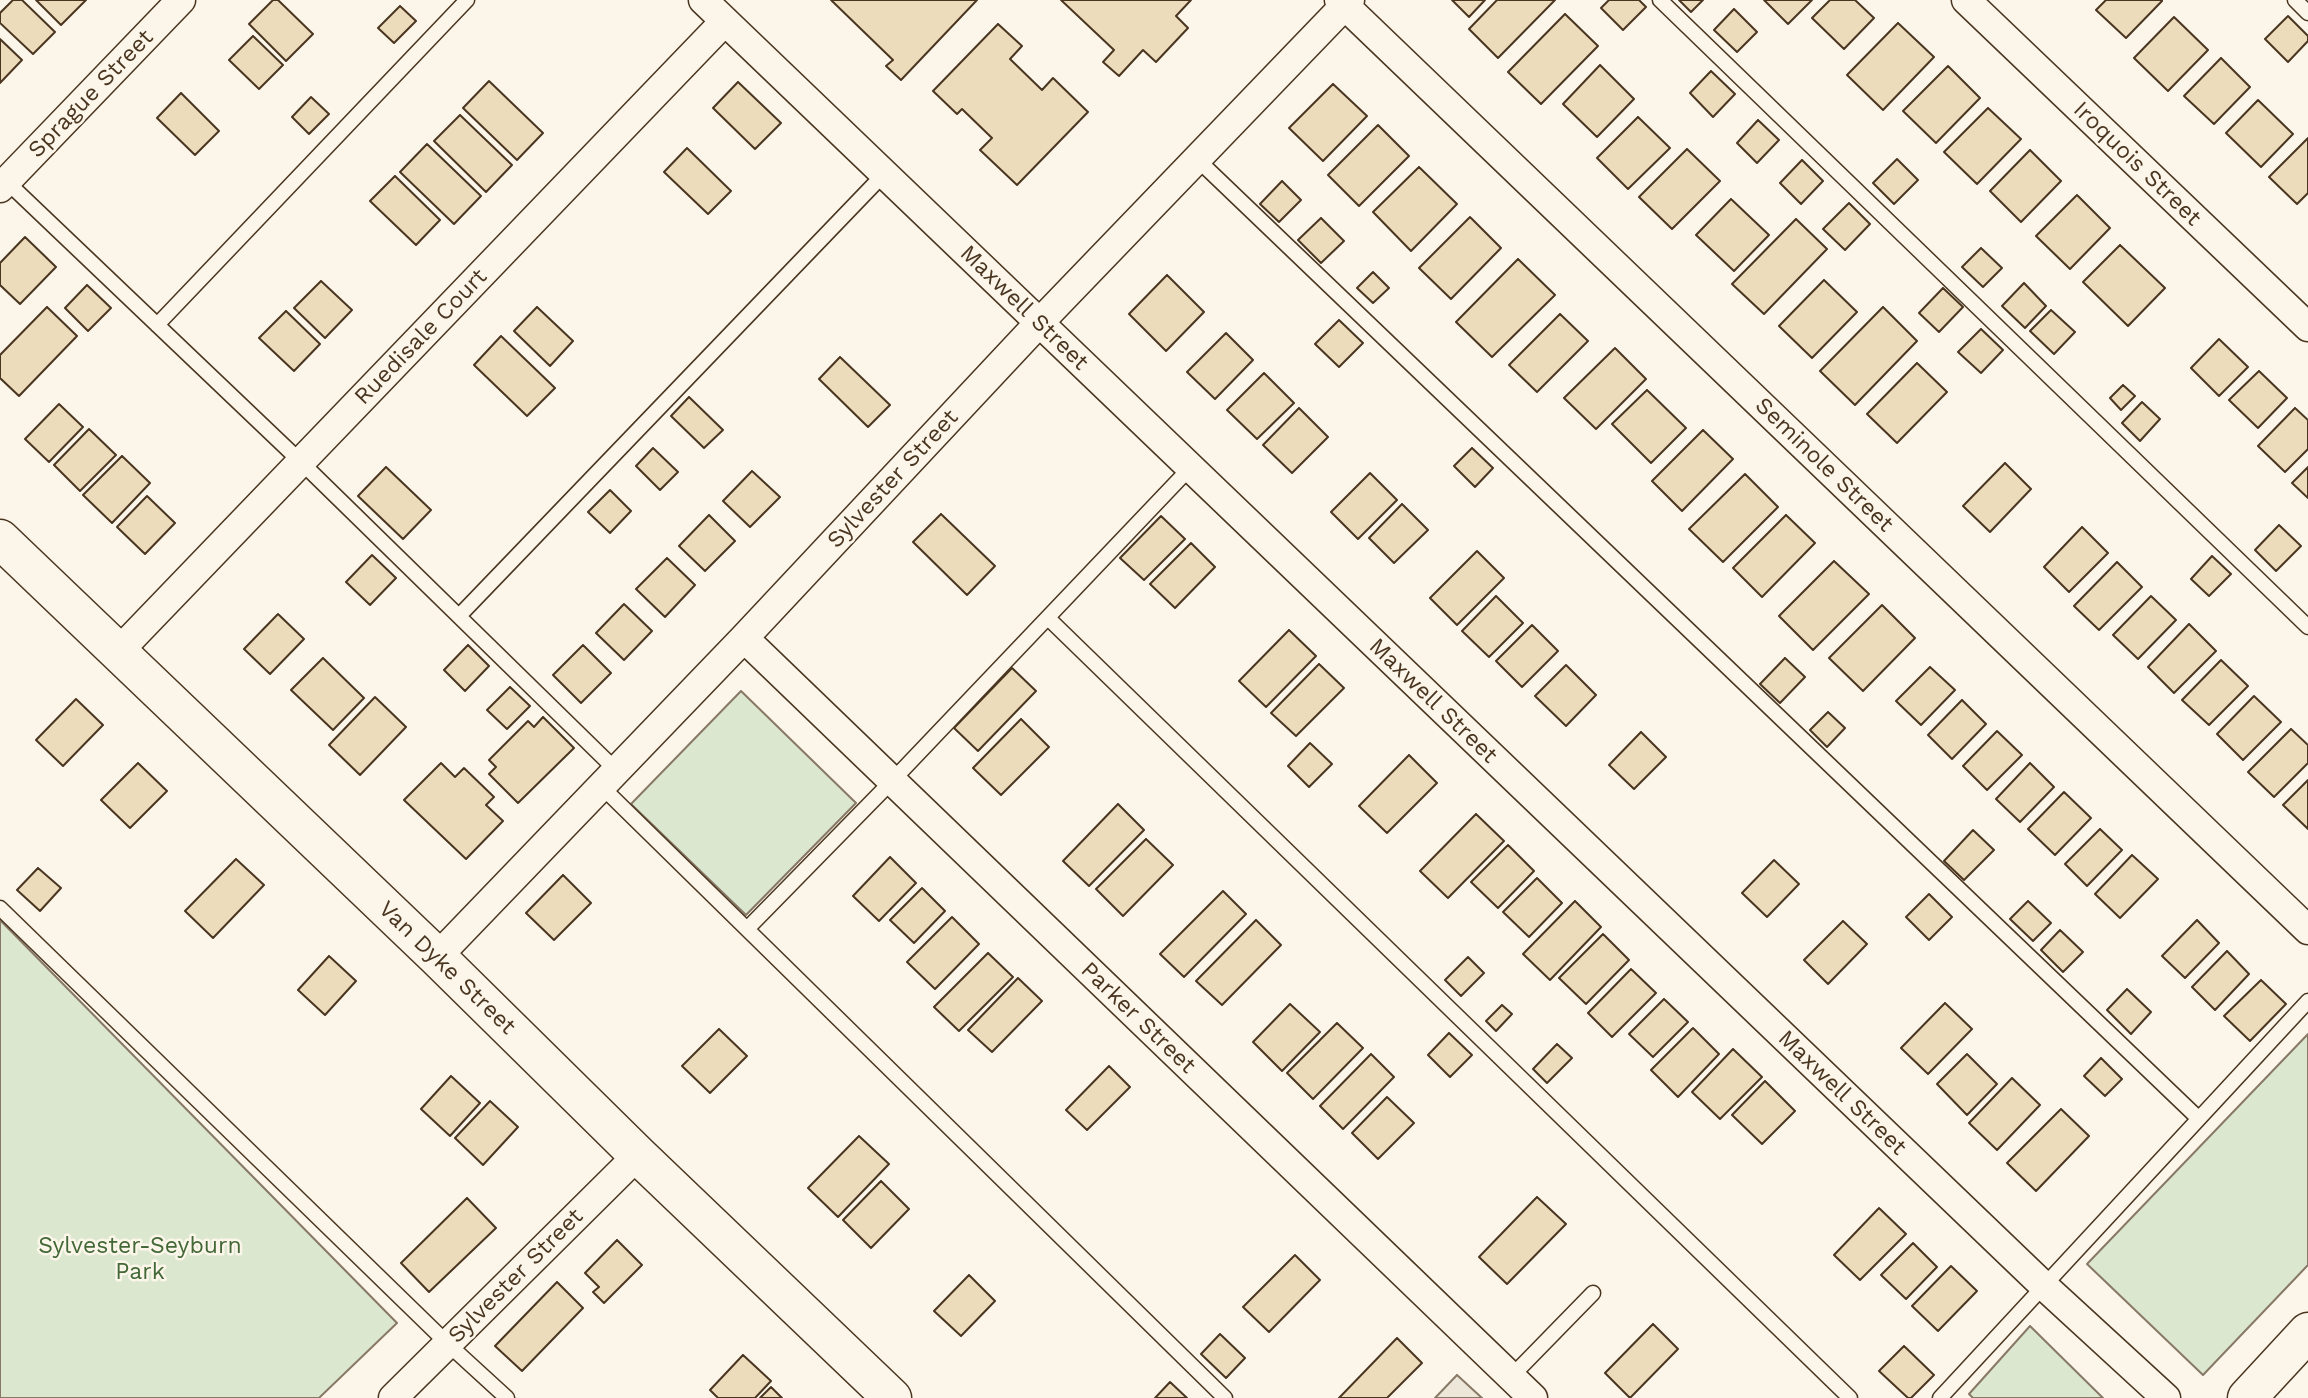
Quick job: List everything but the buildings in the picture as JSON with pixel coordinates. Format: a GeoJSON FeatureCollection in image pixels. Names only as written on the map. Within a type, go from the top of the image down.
{"type":"FeatureCollection","features":[{"type":"Feature","properties":{"kind":"main road","name":"Van Dyke Street"},"geometry":{"type":"LineString","coordinates":[[0,539],[892,1398]]}},
{"type":"Feature","properties":{"kind":"main road"},"geometry":{"type":"LineString","coordinates":[[2247,1398],[2308,1332]]}},
{"type":"Feature","properties":{"kind":"street","name":"Sprague Street"},"geometry":{"type":"LineString","coordinates":[[2,181],[181,0]]}},
{"type":"Feature","properties":{"kind":"street","name":"Maxwell Street"},"geometry":{"type":"LineString","coordinates":[[703,0],[2043,1286],[2166,1398]]}},
{"type":"Feature","properties":{"kind":"street","name":"Iroquois Street"},"geometry":{"type":"LineString","coordinates":[[1966,0],[2308,327]]}},
{"type":"Feature","properties":{"kind":"street","name":"Sylvester Street"},"geometry":{"type":"LineString","coordinates":[[437,957],[744,638],[1344,2]]}},
{"type":"Feature","properties":{"kind":"street","name":"Seminole Street"},"geometry":{"type":"LineString","coordinates":[[1344,2],[2308,930]]}},
{"type":"Feature","properties":{"kind":"street","name":"Ruedisale Court"},"geometry":{"type":"LineString","coordinates":[[118,652],[725,21]]}},
{"type":"Feature","properties":{"kind":"street","name":"Parker Street"},"geometry":{"type":"LineString","coordinates":[[744,638],[1533,1398]]}},
{"type":"Feature","properties":{"kind":"street","name":"Sylvester Street"},"geometry":{"type":"LineString","coordinates":[[394,1398],[638,1155]]}},
{"type":"Feature","properties":{"kind":"lane"},"geometry":{"type":"LineString","coordinates":[[157,325],[467,0]]}},
{"type":"Feature","properties":{"kind":"lane"},"geometry":{"type":"LineString","coordinates":[[1660,0],[2308,627]]}},
{"type":"Feature","properties":{"kind":"lane"},"geometry":{"type":"LineString","coordinates":[[2295,0],[2308,13]]}},
{"type":"Feature","properties":{"kind":"lane"},"geometry":{"type":"LineString","coordinates":[[1197,159],[2198,1118]]}},
{"type":"Feature","properties":{"kind":"lane"},"geometry":{"type":"LineString","coordinates":[[458,616],[884,174]]}},
{"type":"Feature","properties":{"kind":"lane"},"geometry":{"type":"LineString","coordinates":[[2,181],[301,462],[458,616],[747,929],[1225,1398]]}},
{"type":"Feature","properties":{"kind":"lane"},"geometry":{"type":"LineString","coordinates":[[747,929],[1191,468]]}},
{"type":"Feature","properties":{"kind":"lane"},"geometry":{"type":"LineString","coordinates":[[1048,618],[1850,1398]]}},
{"type":"Feature","properties":{"kind":"lane"},"geometry":{"type":"LineString","coordinates":[[0,908],[448,1344],[507,1398]]}},
{"type":"Feature","properties":{"kind":"lane"},"geometry":{"type":"LineString","coordinates":[[1940,1398],[2308,1001]]}},
{"type":"Feature","properties":{"kind":"lane"},"geometry":{"type":"LineString","coordinates":[[1511,1377],[1593,1293]]}},
{"type":"Feature","properties":{"kind":"green space"},"geometry":{"type":"Polygon","coordinates":[[[741,691],[856,803],[746,915],[631,804],[741,691]]]}},
{"type":"Feature","properties":{"kind":"green space","name":"Sylvester-Seyburn Park"},"geometry":{"type":"Polygon","coordinates":[[[0,920],[397,1323],[319,1398],[0,1398],[0,920]]]}},
{"type":"Feature","properties":{"kind":"green space"},"geometry":{"type":"Polygon","coordinates":[[[2308,1034],[2308,1265],[2203,1375],[2087,1264],[2308,1034]]]}},
{"type":"Feature","properties":{"kind":"green space"},"geometry":{"type":"Polygon","coordinates":[[[2030,1326],[2103,1398],[1973,1398],[1969,1394],[2030,1326]]]}},
{"type":"Feature","properties":{"kind":"shaded area"},"geometry":{"type":"Polygon","coordinates":[[[1457,1375],[1482,1398],[1435,1398],[1457,1375]]]}}]}
